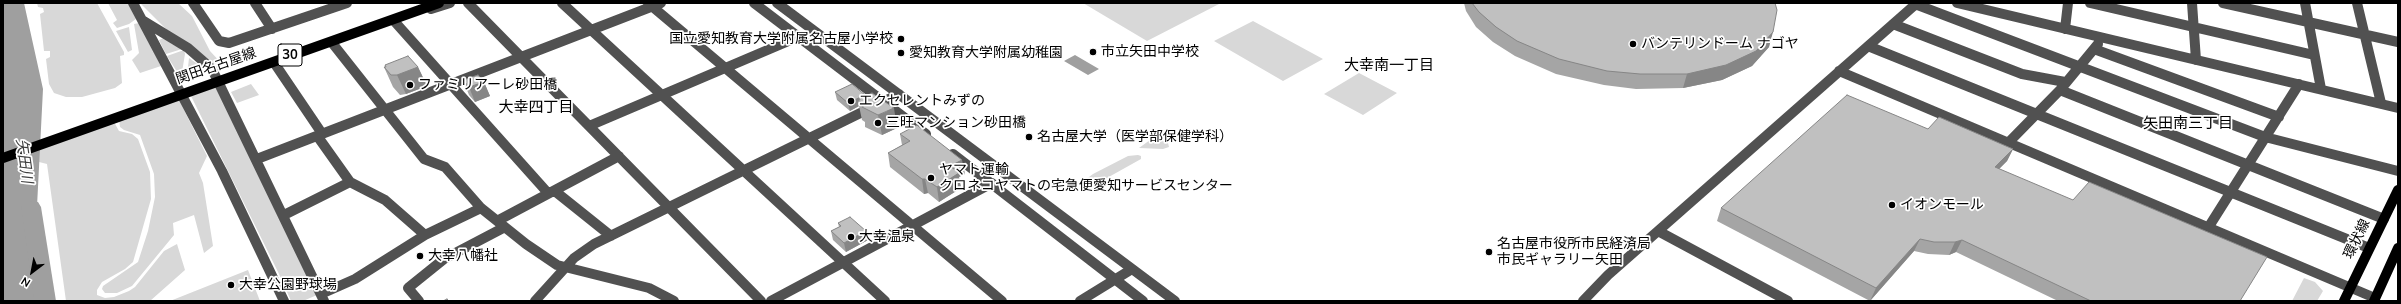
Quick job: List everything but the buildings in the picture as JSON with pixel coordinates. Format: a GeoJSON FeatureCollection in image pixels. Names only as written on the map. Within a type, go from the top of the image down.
{"type":"FeatureCollection","features":[{"type":"Feature","properties":{"kind":"main road","name":"関田名古屋線"},"geometry":{"type":"LineString","coordinates":[[391,19],[422,3]]}},
{"type":"Feature","properties":{"kind":"main road","name":"関田名古屋線"},"geometry":{"type":"LineString","coordinates":[[3,152],[180,90],[439,3]]}},
{"type":"Feature","properties":{"kind":"main road","name":"関田名古屋線"},"geometry":{"type":"LineString","coordinates":[[3,158],[180,90]]}},
{"type":"Feature","properties":{"kind":"main road","name":"環状線"},"geometry":{"type":"LineString","coordinates":[[2344,301],[2398,190]]}},
{"type":"Feature","properties":{"kind":"main road"},"geometry":{"type":"LineString","coordinates":[[2374,300],[2398,248]]}},
{"type":"Feature","properties":{"kind":"street"},"geometry":{"type":"LineString","coordinates":[[133,3],[180,90],[242,212],[284,301]]}},
{"type":"Feature","properties":{"kind":"street"},"geometry":{"type":"LineString","coordinates":[[193,3],[212,32],[222,42],[236,41],[347,3]]}},
{"type":"Feature","properties":{"kind":"street"},"geometry":{"type":"LineString","coordinates":[[254,3],[272,29]]}},
{"type":"Feature","properties":{"kind":"street"},"geometry":{"type":"LineString","coordinates":[[219,84],[332,44],[391,19],[450,3]]}},
{"type":"Feature","properties":{"kind":"street"},"geometry":{"type":"LineString","coordinates":[[468,3],[761,301]]}},
{"type":"Feature","properties":{"kind":"street"},"geometry":{"type":"LineString","coordinates":[[562,3],[885,301]]}},
{"type":"Feature","properties":{"kind":"street"},"geometry":{"type":"LineString","coordinates":[[258,159],[591,30],[650,5],[662,3]]}},
{"type":"Feature","properties":{"kind":"street"},"geometry":{"type":"LineString","coordinates":[[754,3],[932,138]]}},
{"type":"Feature","properties":{"kind":"street"},"geometry":{"type":"LineString","coordinates":[[777,3],[1175,301]]}},
{"type":"Feature","properties":{"kind":"street"},"geometry":{"type":"LineString","coordinates":[[1957,3],[2398,108]]}},
{"type":"Feature","properties":{"kind":"street"},"geometry":{"type":"LineString","coordinates":[[2065,28],[2068,3]]}},
{"type":"Feature","properties":{"kind":"street"},"geometry":{"type":"LineString","coordinates":[[2090,3],[2314,55]]}},
{"type":"Feature","properties":{"kind":"street"},"geometry":{"type":"LineString","coordinates":[[2192,3],[2196,60]]}},
{"type":"Feature","properties":{"kind":"street"},"geometry":{"type":"LineString","coordinates":[[2223,3],[2254,7],[2308,22],[2398,42]]}},
{"type":"Feature","properties":{"kind":"street"},"geometry":{"type":"LineString","coordinates":[[2305,3],[2321,89]]}},
{"type":"Feature","properties":{"kind":"street"},"geometry":{"type":"LineString","coordinates":[[2357,3],[2381,104]]}},
{"type":"Feature","properties":{"kind":"street"},"geometry":{"type":"LineString","coordinates":[[1583,301],[1608,275],[1916,4],[2265,137],[2398,171]]}},
{"type":"Feature","properties":{"kind":"street"},"geometry":{"type":"LineString","coordinates":[[650,5],[1002,301]]}},
{"type":"Feature","properties":{"kind":"street"},"geometry":{"type":"LineString","coordinates":[[391,19],[547,192],[556,192],[611,236]]}},
{"type":"Feature","properties":{"kind":"street"},"geometry":{"type":"LineString","coordinates":[[142,20],[198,57],[212,69],[258,159],[323,297],[355,279],[425,235],[481,208]]}},
{"type":"Feature","properties":{"kind":"street"},"geometry":{"type":"LineString","coordinates":[[1893,24],[2022,74],[2063,86],[2248,164],[2384,219]]}},
{"type":"Feature","properties":{"kind":"street"},"geometry":{"type":"LineString","coordinates":[[589,126],[798,37]]}},
{"type":"Feature","properties":{"kind":"street"},"geometry":{"type":"LineString","coordinates":[[2008,143],[2063,86],[2104,38]]}},
{"type":"Feature","properties":{"kind":"street"},"geometry":{"type":"LineString","coordinates":[[332,44],[424,159],[445,167],[481,208],[501,224],[557,265],[648,288],[674,301]]}},
{"type":"Feature","properties":{"kind":"street"},"geometry":{"type":"LineString","coordinates":[[1868,46],[2369,248]]}},
{"type":"Feature","properties":{"kind":"street"},"geometry":{"type":"LineString","coordinates":[[2094,49],[2278,117]]}},
{"type":"Feature","properties":{"kind":"street"},"geometry":{"type":"LineString","coordinates":[[275,64],[321,132],[318,137],[350,182],[385,200],[425,235]]}},
{"type":"Feature","properties":{"kind":"street"},"geometry":{"type":"LineString","coordinates":[[1839,71],[2350,288],[2374,300]]}},
{"type":"Feature","properties":{"kind":"street"},"geometry":{"type":"LineString","coordinates":[[2208,228],[2299,84]]}},
{"type":"Feature","properties":{"kind":"street"},"geometry":{"type":"LineString","coordinates":[[538,300],[565,267],[588,248],[899,94]]}},
{"type":"Feature","properties":{"kind":"street"},"geometry":{"type":"LineString","coordinates":[[944,147],[1143,301]]}},
{"type":"Feature","properties":{"kind":"street"},"geometry":{"type":"LineString","coordinates":[[419,301],[408,288],[444,259],[550,192],[619,156]]}},
{"type":"Feature","properties":{"kind":"street"},"geometry":{"type":"LineString","coordinates":[[284,215],[350,182]]}},
{"type":"Feature","properties":{"kind":"street"},"geometry":{"type":"LineString","coordinates":[[771,301],[992,183]]}},
{"type":"Feature","properties":{"kind":"street"},"geometry":{"type":"LineString","coordinates":[[1658,231],[1788,301]]}},
{"type":"Feature","properties":{"kind":"street"},"geometry":{"type":"LineString","coordinates":[[1080,301],[1132,269]]}},
{"type":"Feature","properties":{"kind":"shaded area"},"geometry":{"type":"Polygon","coordinates":[[[37,3],[97,3],[124,52],[124,55],[120,56],[122,83],[115,88],[82,97],[66,97],[54,93],[49,84],[46,59],[50,57],[50,51],[44,51],[40,14],[44,12],[43,8],[38,7],[37,3]]]}},
{"type":"Feature","properties":{"kind":"shaded area"},"geometry":{"type":"Polygon","coordinates":[[[108,3],[128,3],[136,19],[129,24],[117,28],[113,23],[117,20],[108,3]]]}},
{"type":"Feature","properties":{"kind":"shaded area"},"geometry":{"type":"Polygon","coordinates":[[[140,3],[178,3],[192,16],[210,51],[223,65],[218,66],[167,30],[140,3]]]}},
{"type":"Feature","properties":{"kind":"shaded area"},"geometry":{"type":"Polygon","coordinates":[[[1083,3],[1221,3],[1147,41],[1083,3]]]}},
{"type":"Feature","properties":{"kind":"shaded area"},"geometry":{"type":"Polygon","coordinates":[[[1253,21],[1323,59],[1283,81],[1214,41],[1253,21]]]}},
{"type":"Feature","properties":{"kind":"shaded area"},"geometry":{"type":"Polygon","coordinates":[[[139,23],[161,66],[140,73],[132,60],[139,53],[134,24],[139,23]]]}},
{"type":"Feature","properties":{"kind":"shaded area"},"geometry":{"type":"Polygon","coordinates":[[[129,27],[132,50],[128,52],[116,31],[129,27]]]}},
{"type":"Feature","properties":{"kind":"shaded area"},"geometry":{"type":"Polygon","coordinates":[[[164,38],[182,49],[166,54],[159,40],[164,38]]]}},
{"type":"Feature","properties":{"kind":"shaded area"},"geometry":{"type":"Polygon","coordinates":[[[184,50],[185,54],[181,78],[167,56],[184,50]]]}},
{"type":"Feature","properties":{"kind":"shaded area"},"geometry":{"type":"Polygon","coordinates":[[[189,58],[206,70],[187,76],[189,58]]]}},
{"type":"Feature","properties":{"kind":"shaded area"},"geometry":{"type":"Polygon","coordinates":[[[1359,73],[1397,93],[1363,115],[1324,94],[1359,73]]]}},
{"type":"Feature","properties":{"kind":"shaded area"},"geometry":{"type":"Polygon","coordinates":[[[251,84],[259,95],[237,103],[231,92],[251,84]]]}},
{"type":"Feature","properties":{"kind":"shaded area"},"geometry":{"type":"Polygon","coordinates":[[[216,87],[317,295],[303,301],[291,301],[191,96],[216,87]]]}},
{"type":"Feature","properties":{"kind":"shaded area"},"geometry":{"type":"Polygon","coordinates":[[[178,98],[207,156],[199,173],[203,183],[213,246],[204,253],[194,215],[173,223],[174,235],[132,286],[117,293],[105,293],[102,289],[103,286],[138,262],[148,231],[155,197],[154,174],[140,135],[124,130],[120,127],[119,120],[178,98]]]}},
{"type":"Feature","properties":{"kind":"shaded area"},"geometry":{"type":"Polygon","coordinates":[[[114,122],[119,131],[132,134],[138,139],[150,172],[151,199],[133,262],[125,269],[102,282],[97,290],[97,295],[105,298],[114,297],[129,291],[135,287],[164,251],[177,244],[185,270],[150,301],[66,301],[47,164],[39,162],[35,151],[114,122]]]}},
{"type":"Feature","properties":{"kind":"shaded area"},"geometry":{"type":"Polygon","coordinates":[[[1150,140],[1161,140],[1168,143],[1169,147],[1163,149],[1139,148],[1150,140]]]}},
{"type":"Feature","properties":{"kind":"shaded area"},"geometry":{"type":"Polygon","coordinates":[[[1128,156],[1141,156],[1141,159],[1089,188],[1085,184],[1085,180],[1093,174],[1128,156]]]}},
{"type":"Feature","properties":{"kind":"shaded area","name":"大幸公園野球場"},"geometry":{"type":"Polygon","coordinates":[[[248,270],[260,301],[170,301],[248,270]]]}},
{"type":"Feature","properties":{"kind":"shaded area"},"geometry":{"type":"Polygon","coordinates":[[[2304,278],[2315,282],[2323,291],[2317,301],[2292,301],[2304,278]]]}},
{"type":"Feature","properties":{"kind":"water","name":"矢田川"},"geometry":{"type":"Polygon","coordinates":[[[3,3],[24,3],[43,89],[34,265],[51,301],[3,301],[3,3]]]}},
{"type":"Feature","properties":{"kind":"water"},"geometry":{"type":"Polygon","coordinates":[[[1075,55],[1099,69],[1088,75],[1064,61],[1075,55]]]}},
{"type":"Feature","properties":{"kind":"waterway","name":"矢田川"},"geometry":{"type":"LineString","coordinates":[[31,207],[45,301]]}},
{"type":"Feature","properties":{"kind":"place","name":"国立愛知教育大学附属名古屋小学校"},"geometry":{"type":"Point","coordinates":[901,39]}},
{"type":"Feature","properties":{"kind":"place","name":"バンテリンドーム ナゴヤ"},"geometry":{"type":"Point","coordinates":[1633,44]}},
{"type":"Feature","properties":{"kind":"place","name":"市立矢田中学校"},"geometry":{"type":"Point","coordinates":[1093,52]}},
{"type":"Feature","properties":{"kind":"place","name":"愛知教育大学附属幼稚園"},"geometry":{"type":"Point","coordinates":[901,53]}},
{"type":"Feature","properties":{"kind":"place","name":"ファミリアーレ砂田橋"},"geometry":{"type":"Point","coordinates":[410,85]}},
{"type":"Feature","properties":{"kind":"place","name":"エクセレントみずの"},"geometry":{"type":"Point","coordinates":[851,101]}},
{"type":"Feature","properties":{"kind":"place","name":"三旺マンション砂田橋"},"geometry":{"type":"Point","coordinates":[878,123]}},
{"type":"Feature","properties":{"kind":"place","name":"名古屋大学（医学部保健学科）"},"geometry":{"type":"Point","coordinates":[1029,137]}},
{"type":"Feature","properties":{"kind":"place","name":"ヤマト運輸 クロネコヤマトの宅急便愛知サービスセンター"},"geometry":{"type":"Point","coordinates":[931,178]}},
{"type":"Feature","properties":{"kind":"place","name":"イオンモール"},"geometry":{"type":"Point","coordinates":[1892,205]}},
{"type":"Feature","properties":{"kind":"place","name":"大幸温泉"},"geometry":{"type":"Point","coordinates":[851,237]}},
{"type":"Feature","properties":{"kind":"place","name":"名古屋市役所市民経済局 市民ギャラリー矢田"},"geometry":{"type":"Point","coordinates":[1489,252]}},
{"type":"Feature","properties":{"kind":"place","name":"大幸八幡社"},"geometry":{"type":"Point","coordinates":[420,256]}},
{"type":"Feature","properties":{"kind":"place","name":"大幸公園野球場"},"geometry":{"type":"Point","coordinates":[231,285]}},
{"type":"Feature","properties":{"kind":"district","name":"大幸南一丁目"},"geometry":{"type":"Point","coordinates":[1389,65]}},
{"type":"Feature","properties":{"kind":"district","name":"大幸四丁目"},"geometry":{"type":"Point","coordinates":[536,107]}},
{"type":"Feature","properties":{"kind":"district","name":"矢田南三丁目"},"geometry":{"type":"Point","coordinates":[2188,123]}}]}
